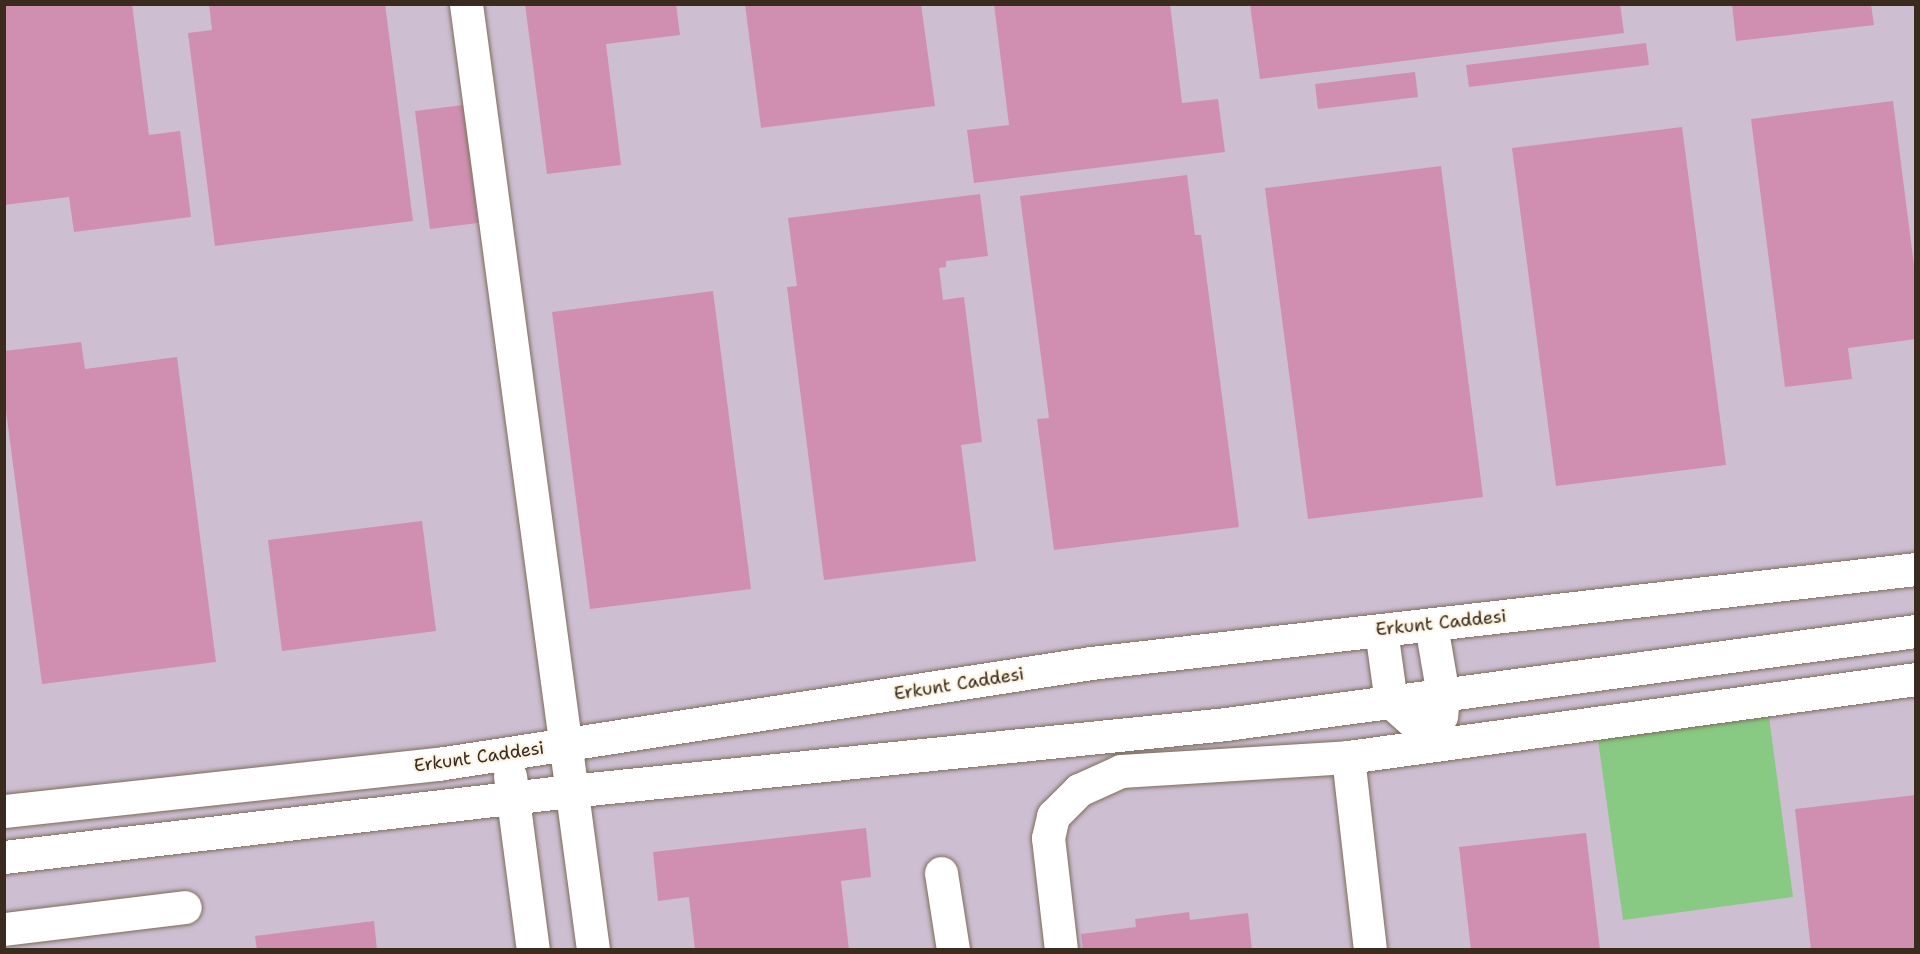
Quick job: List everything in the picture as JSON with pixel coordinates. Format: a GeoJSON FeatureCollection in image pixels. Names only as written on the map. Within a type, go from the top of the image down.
{"type":"FeatureCollection","features":[{"type":"Feature","properties":{"kind":"street"},"geometry":{"type":"LineString","coordinates":[[466,4],[563,745],[593,950]]}},
{"type":"Feature","properties":{"kind":"street","name":"Erkunt Caddesi"},"geometry":{"type":"LineString","coordinates":[[4,811],[508,753],[1092,663],[1916,569]]}},
{"type":"Feature","properties":{"kind":"street"},"geometry":{"type":"LineString","coordinates":[[1431,625],[1443,695],[1438,744]]}},
{"type":"Feature","properties":{"kind":"street"},"geometry":{"type":"LineString","coordinates":[[1381,630],[1390,702],[1438,744]]}},
{"type":"Feature","properties":{"kind":"street"},"geometry":{"type":"LineString","coordinates":[[4,856],[570,791],[1226,724],[1916,631]]}},
{"type":"Feature","properties":{"kind":"street"},"geometry":{"type":"LineString","coordinates":[[1061,950],[1048,838],[1053,816],[1079,790],[1120,771],[1348,757],[1916,679]]}},
{"type":"Feature","properties":{"kind":"street"},"geometry":{"type":"LineString","coordinates":[[508,753],[533,950]]}},
{"type":"Feature","properties":{"kind":"street"},"geometry":{"type":"LineString","coordinates":[[1348,757],[1370,950]]}},
{"type":"Feature","properties":{"kind":"street"},"geometry":{"type":"LineString","coordinates":[[941,873],[953,950]]}},
{"type":"Feature","properties":{"kind":"street"},"geometry":{"type":"LineString","coordinates":[[4,929],[185,907]]}},
{"type":"Feature","properties":{"kind":"shaded area"},"geometry":{"type":"Polygon","coordinates":[[[5,5],[1915,5],[1915,949],[5,949],[5,5]]]}},
{"type":"Feature","properties":{"kind":"green space"},"geometry":{"type":"Polygon","coordinates":[[[1769,717],[1793,897],[1623,920],[1598,740],[1769,717]]]}},
{"type":"Feature","properties":{"kind":"building"},"geometry":{"type":"Polygon","coordinates":[[[4,4],[132,4],[149,135],[180,131],[191,217],[74,232],[69,197],[4,205],[4,4]]]}},
{"type":"Feature","properties":{"kind":"building"},"geometry":{"type":"Polygon","coordinates":[[[209,4],[385,4],[413,221],[215,246],[188,33],[212,30],[209,4]]]}},
{"type":"Feature","properties":{"kind":"building"},"geometry":{"type":"Polygon","coordinates":[[[525,4],[676,4],[680,35],[606,44],[621,165],[547,174],[525,4]]]}},
{"type":"Feature","properties":{"kind":"building"},"geometry":{"type":"Polygon","coordinates":[[[745,4],[921,4],[935,106],[761,128],[745,4]]]}},
{"type":"Feature","properties":{"kind":"building"},"geometry":{"type":"Polygon","coordinates":[[[994,4],[1170,4],[1182,103],[1218,99],[1225,152],[974,183],[967,130],[1009,125],[994,4]]]}},
{"type":"Feature","properties":{"kind":"building"},"geometry":{"type":"Polygon","coordinates":[[[1250,4],[1620,4],[1624,33],[1260,79],[1250,4]]]}},
{"type":"Feature","properties":{"kind":"building"},"geometry":{"type":"Polygon","coordinates":[[[1732,4],[1871,4],[1874,25],[1736,41],[1732,4]]]}},
{"type":"Feature","properties":{"kind":"building"},"geometry":{"type":"Polygon","coordinates":[[[1646,43],[1649,65],[1469,87],[1466,65],[1646,43]]]}},
{"type":"Feature","properties":{"kind":"building"},"geometry":{"type":"Polygon","coordinates":[[[1415,72],[1418,97],[1318,109],[1315,84],[1415,72]]]}},
{"type":"Feature","properties":{"kind":"building"},"geometry":{"type":"Polygon","coordinates":[[[1893,101],[1916,281],[1916,339],[1848,348],[1852,379],[1785,387],[1751,119],[1893,101]]]}},
{"type":"Feature","properties":{"kind":"building"},"geometry":{"type":"Polygon","coordinates":[[[463,105],[478,223],[430,229],[415,111],[463,105]]]}},
{"type":"Feature","properties":{"kind":"building"},"geometry":{"type":"Polygon","coordinates":[[[1682,127],[1726,465],[1556,486],[1512,148],[1682,127]]]}},
{"type":"Feature","properties":{"kind":"building"},"geometry":{"type":"Polygon","coordinates":[[[1441,166],[1483,497],[1308,519],[1265,188],[1441,166]]]}},
{"type":"Feature","properties":{"kind":"building"},"geometry":{"type":"Polygon","coordinates":[[[1187,175],[1195,235],[1201,235],[1239,527],[1054,550],[1037,419],[1049,418],[1020,196],[1187,175]]]}},
{"type":"Feature","properties":{"kind":"building"},"geometry":{"type":"Polygon","coordinates":[[[980,194],[988,256],[946,261],[946,267],[939,268],[943,300],[964,297],[982,442],[961,445],[976,561],[824,580],[787,287],[797,286],[788,218],[980,194]]]}},
{"type":"Feature","properties":{"kind":"building"},"geometry":{"type":"Polygon","coordinates":[[[713,291],[751,589],[590,609],[552,312],[713,291]]]}},
{"type":"Feature","properties":{"kind":"building"},"geometry":{"type":"Polygon","coordinates":[[[81,342],[85,369],[177,357],[216,662],[42,684],[4,396],[4,351],[81,342]]]}},
{"type":"Feature","properties":{"kind":"building"},"geometry":{"type":"Polygon","coordinates":[[[422,521],[436,631],[282,651],[268,540],[422,521]]]}},
{"type":"Feature","properties":{"kind":"building"},"geometry":{"type":"Polygon","coordinates":[[[1916,795],[1916,950],[1811,950],[1795,809],[1916,795]]]}},
{"type":"Feature","properties":{"kind":"building"},"geometry":{"type":"Polygon","coordinates":[[[866,828],[871,877],[841,881],[849,950],[695,950],[689,897],[658,901],[653,852],[866,828]]]}},
{"type":"Feature","properties":{"kind":"building"},"geometry":{"type":"Polygon","coordinates":[[[1586,833],[1600,950],[1471,950],[1459,847],[1586,833]]]}},
{"type":"Feature","properties":{"kind":"building"},"geometry":{"type":"Polygon","coordinates":[[[1189,912],[1190,920],[1248,913],[1252,950],[1083,950],[1081,934],[1136,927],[1135,919],[1189,912]]]}},
{"type":"Feature","properties":{"kind":"building"},"geometry":{"type":"Polygon","coordinates":[[[374,921],[377,950],[257,950],[255,936],[374,921]]]}}]}
